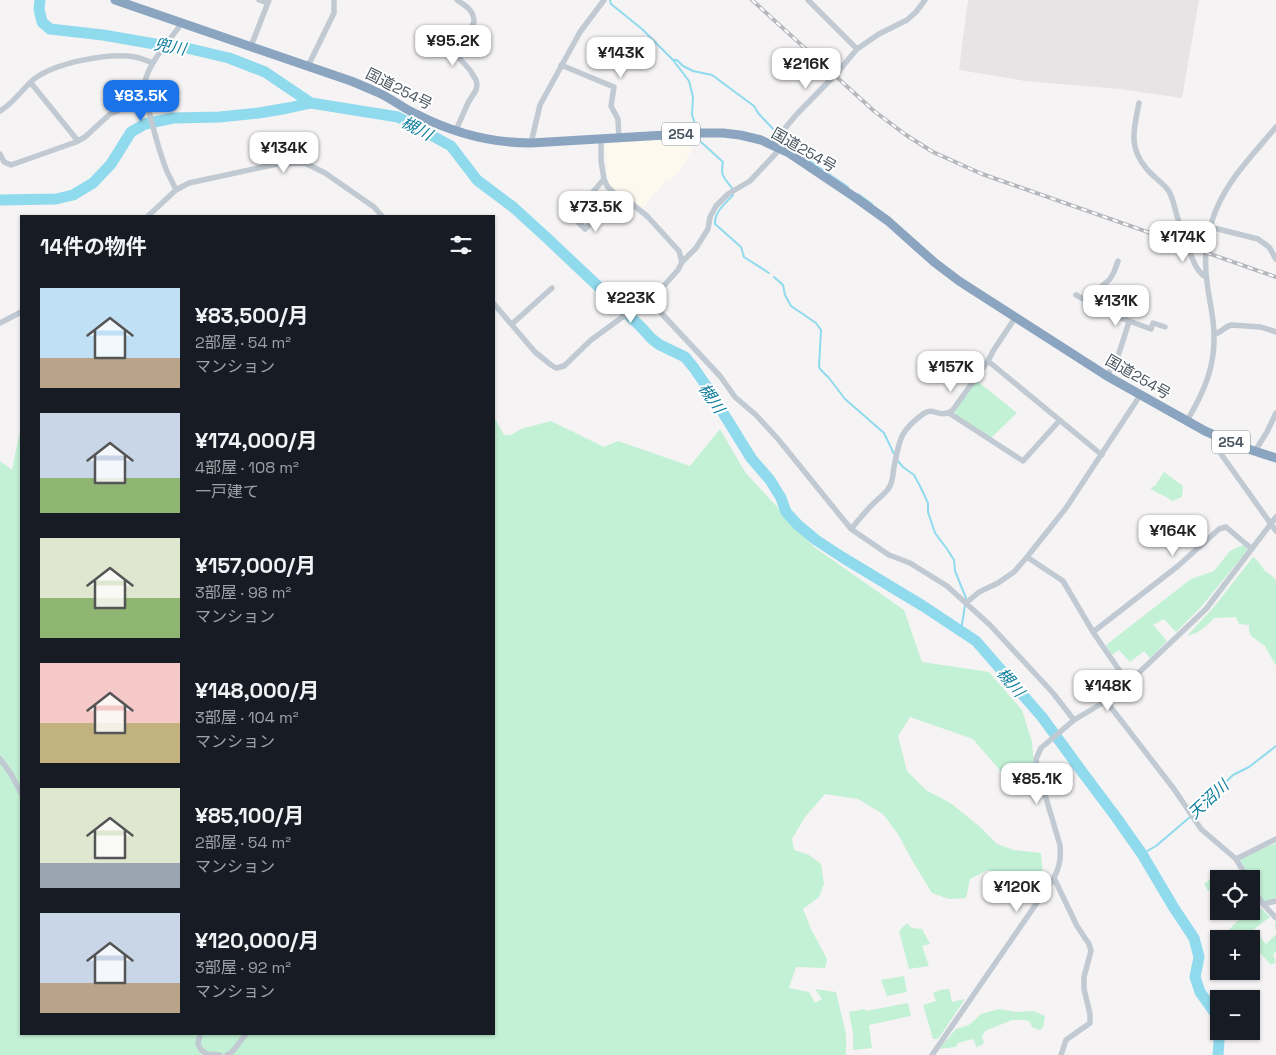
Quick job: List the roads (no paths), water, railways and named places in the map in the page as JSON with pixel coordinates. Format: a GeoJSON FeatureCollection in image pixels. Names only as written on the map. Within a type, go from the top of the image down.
{"type":"FeatureCollection","features":[{"type":"Feature","properties":{"kind":"highway","name":"国道254号"},"geometry":{"type":"LineString","coordinates":[[115,0],[351,81],[434,123],[487,139],[510,143],[531,143],[723,133],[740,135],[772,144],[798,158],[888,220],[934,262],[959,281],[1107,376],[1187,422],[1221,438],[1276,458]]}},
{"type":"Feature","properties":{"kind":"street"},"geometry":{"type":"LineString","coordinates":[[251,46],[268,2],[259,0]]}},
{"type":"Feature","properties":{"kind":"street"},"geometry":{"type":"LineString","coordinates":[[308,66],[334,13],[334,0]]}},
{"type":"Feature","properties":{"kind":"street"},"geometry":{"type":"LineString","coordinates":[[456,130],[477,85],[470,70],[460,59],[459,53],[474,22],[474,16],[472,11],[457,0]]}},
{"type":"Feature","properties":{"kind":"street"},"geometry":{"type":"LineString","coordinates":[[531,143],[540,105],[580,32],[604,0]]}},
{"type":"Feature","properties":{"kind":"street"},"geometry":{"type":"LineString","coordinates":[[808,0],[857,49]]}},
{"type":"Feature","properties":{"kind":"street"},"geometry":{"type":"LineString","coordinates":[[772,144],[857,49],[879,34],[907,20],[925,0]]}},
{"type":"Feature","properties":{"kind":"street"},"geometry":{"type":"LineString","coordinates":[[176,190],[166,168],[156,137],[144,87],[155,61],[182,23]]}},
{"type":"Feature","properties":{"kind":"street"},"geometry":{"type":"LineString","coordinates":[[0,111],[8,106],[35,79],[49,71],[79,61],[92,58],[124,56],[155,61]]}},
{"type":"Feature","properties":{"kind":"street"},"geometry":{"type":"LineString","coordinates":[[561,66],[614,86],[611,106],[618,119],[619,138]]}},
{"type":"Feature","properties":{"kind":"street"},"geometry":{"type":"LineString","coordinates":[[31,82],[78,141]]}},
{"type":"Feature","properties":{"kind":"street"},"geometry":{"type":"LineString","coordinates":[[0,154],[4,162],[11,165],[78,141],[91,132],[110,114],[146,101]]}},
{"type":"Feature","properties":{"kind":"street"},"geometry":{"type":"LineString","coordinates":[[1139,103],[1134,129],[1134,145],[1138,156],[1146,169],[1169,191],[1180,225],[1184,230],[1191,255],[1200,275],[1206,278]]}},
{"type":"Feature","properties":{"kind":"street"},"geometry":{"type":"LineString","coordinates":[[1187,422],[1201,397],[1209,376],[1213,357],[1213,318],[1206,278],[1205,256],[1210,227],[1217,207],[1227,188],[1276,127]]}},
{"type":"Feature","properties":{"kind":"street"},"geometry":{"type":"LineString","coordinates":[[601,138],[601,161],[607,186],[646,216],[679,251],[682,262]]}},
{"type":"Feature","properties":{"kind":"street"},"geometry":{"type":"LineString","coordinates":[[495,305],[535,352],[556,368],[564,366],[591,340],[648,299],[671,279],[682,262],[696,248],[708,229],[710,217],[716,206],[728,194],[750,181],[780,149]]}},
{"type":"Feature","properties":{"kind":"street"},"geometry":{"type":"LineString","coordinates":[[149,215],[176,190],[189,183],[277,164],[304,163],[325,173],[374,207],[381,215]]}},
{"type":"Feature","properties":{"kind":"street"},"geometry":{"type":"LineString","coordinates":[[604,179],[569,217],[585,230],[618,196]]}},
{"type":"Feature","properties":{"kind":"street"},"geometry":{"type":"LineString","coordinates":[[1210,227],[1258,239],[1268,246],[1276,259]]}},
{"type":"Feature","properties":{"kind":"street"},"geometry":{"type":"LineString","coordinates":[[1184,230],[1208,239]]}},
{"type":"Feature","properties":{"kind":"street"},"geometry":{"type":"LineString","coordinates":[[1095,305],[1101,287],[1110,279],[1118,261]]}},
{"type":"Feature","properties":{"kind":"street"},"geometry":{"type":"LineString","coordinates":[[512,324],[552,288]]}},
{"type":"Feature","properties":{"kind":"street"},"geometry":{"type":"LineString","coordinates":[[1076,295],[1095,305],[1099,310],[1150,330],[1153,323],[1165,327]]}},
{"type":"Feature","properties":{"kind":"street"},"geometry":{"type":"LineString","coordinates":[[648,299],[720,376],[735,396],[778,439],[851,529],[888,555],[910,563],[947,586],[990,625],[1052,693],[1073,721]]}},
{"type":"Feature","properties":{"kind":"street"},"geometry":{"type":"LineString","coordinates":[[0,323],[20,313]]}},
{"type":"Feature","properties":{"kind":"street"},"geometry":{"type":"LineString","coordinates":[[851,529],[891,485],[895,461],[904,432],[925,412],[932,411],[941,414],[952,411],[988,361],[1015,318]]}},
{"type":"Feature","properties":{"kind":"street"},"geometry":{"type":"LineString","coordinates":[[1107,376],[1118,356],[1129,322]]}},
{"type":"Feature","properties":{"kind":"street"},"geometry":{"type":"LineString","coordinates":[[1214,334],[1231,325],[1261,327],[1276,332]]}},
{"type":"Feature","properties":{"kind":"street"},"geometry":{"type":"LineString","coordinates":[[988,361],[1102,455]]}},
{"type":"Feature","properties":{"kind":"street"},"geometry":{"type":"LineString","coordinates":[[966,603],[979,592],[998,583],[1014,572],[1027,557],[1066,508],[1140,394]]}},
{"type":"Feature","properties":{"kind":"street"},"geometry":{"type":"LineString","coordinates":[[949,413],[1023,461],[1060,420]]}},
{"type":"Feature","properties":{"kind":"street"},"geometry":{"type":"LineString","coordinates":[[1255,451],[1276,413]]}},
{"type":"Feature","properties":{"kind":"street"},"geometry":{"type":"LineString","coordinates":[[1221,438],[1221,454],[1276,531]]}},
{"type":"Feature","properties":{"kind":"street"},"geometry":{"type":"LineString","coordinates":[[932,1055],[1054,878],[1059,866],[1060,845],[1037,768],[1036,759],[1043,746],[1073,721],[1106,701],[1128,683],[1206,609],[1276,517]]}},
{"type":"Feature","properties":{"kind":"street"},"geometry":{"type":"LineString","coordinates":[[1093,632],[1178,566],[1218,530],[1226,527],[1252,549]]}},
{"type":"Feature","properties":{"kind":"street"},"geometry":{"type":"LineString","coordinates":[[1027,557],[1063,581],[1093,632],[1128,683]]}},
{"type":"Feature","properties":{"kind":"street"},"geometry":{"type":"LineString","coordinates":[[1106,701],[1174,789],[1201,829],[1236,859],[1243,870]]}},
{"type":"Feature","properties":{"kind":"street"},"geometry":{"type":"LineString","coordinates":[[0,759],[20,791]]}},
{"type":"Feature","properties":{"kind":"street"},"geometry":{"type":"LineString","coordinates":[[1236,859],[1276,839]]}},
{"type":"Feature","properties":{"kind":"street"},"geometry":{"type":"LineString","coordinates":[[1054,878],[1091,951],[1084,977],[1084,989],[1090,1014],[1090,1023],[1066,1040],[1061,1055]]}},
{"type":"Feature","properties":{"kind":"street"},"geometry":{"type":"LineString","coordinates":[[1260,899],[1276,918]]}},
{"type":"Feature","properties":{"kind":"street"},"geometry":{"type":"LineString","coordinates":[[1263,904],[1276,901]]}},
{"type":"Feature","properties":{"kind":"street"},"geometry":{"type":"LineString","coordinates":[[200,1035],[198,1044],[201,1050],[208,1054],[220,1055]]}},
{"type":"Feature","properties":{"kind":"street"},"geometry":{"type":"LineString","coordinates":[[227,1055],[232,1052],[245,1035]]}},
{"type":"Feature","properties":{"kind":"waterway","name":"兜川"},"geometry":{"type":"LineString","coordinates":[[40,0],[39,9],[42,22],[50,29],[178,46],[229,58],[265,72],[311,103]]}},
{"type":"Feature","properties":{"kind":"waterway"},"geometry":{"type":"LineString","coordinates":[[610,0],[611,4],[642,29],[673,60],[689,81],[693,97],[692,115],[696,127]]}},
{"type":"Feature","properties":{"kind":"waterway"},"geometry":{"type":"LineString","coordinates":[[673,60],[677,60],[683,66],[693,71],[712,75],[754,106],[783,143],[848,187]]}},
{"type":"Feature","properties":{"kind":"waterway","name":"槻川"},"geometry":{"type":"LineString","coordinates":[[0,200],[56,199],[73,195],[93,183],[111,164],[131,132],[145,124],[173,118],[220,117],[259,113],[311,103],[398,117],[451,146],[477,180],[513,207],[652,339],[685,357],[709,390],[751,458],[770,480],[781,498],[786,512],[798,525],[816,540],[842,557],[923,606],[976,641],[1042,717],[1142,854],[1194,938],[1199,957],[1195,977],[1200,992],[1217,1016],[1218,1055]]}},
{"type":"Feature","properties":{"kind":"waterway"},"geometry":{"type":"LineString","coordinates":[[701,142],[723,162],[722,173],[732,188]]}},
{"type":"Feature","properties":{"kind":"waterway"},"geometry":{"type":"LineString","coordinates":[[858,194],[872,204]]}},
{"type":"Feature","properties":{"kind":"waterway"},"geometry":{"type":"LineString","coordinates":[[733,195],[718,212],[715,224],[741,247],[744,257],[769,273]]}},
{"type":"Feature","properties":{"kind":"waterway"},"geometry":{"type":"LineString","coordinates":[[774,277],[783,285],[785,295],[791,306],[816,323],[821,330],[819,367],[821,370],[845,399],[884,433],[894,454]]}},
{"type":"Feature","properties":{"kind":"waterway"},"geometry":{"type":"LineString","coordinates":[[897,460],[914,475],[920,486],[928,503],[928,512],[935,533],[954,560],[955,571],[966,598]]}},
{"type":"Feature","properties":{"kind":"waterway"},"geometry":{"type":"LineString","coordinates":[[961,631],[965,605]]}},
{"type":"Feature","properties":{"kind":"waterway","name":"天沼川"},"geometry":{"type":"LineString","coordinates":[[1193,814],[1233,775],[1249,767],[1276,746]]}},
{"type":"Feature","properties":{"kind":"waterway","name":"天沼川"},"geometry":{"type":"LineString","coordinates":[[1142,854],[1156,846],[1190,817]]}},
{"type":"Feature","properties":{"kind":"railway"},"geometry":{"type":"LineString","coordinates":[[752,0],[874,111],[933,152],[982,174],[1276,277]]}}]}
